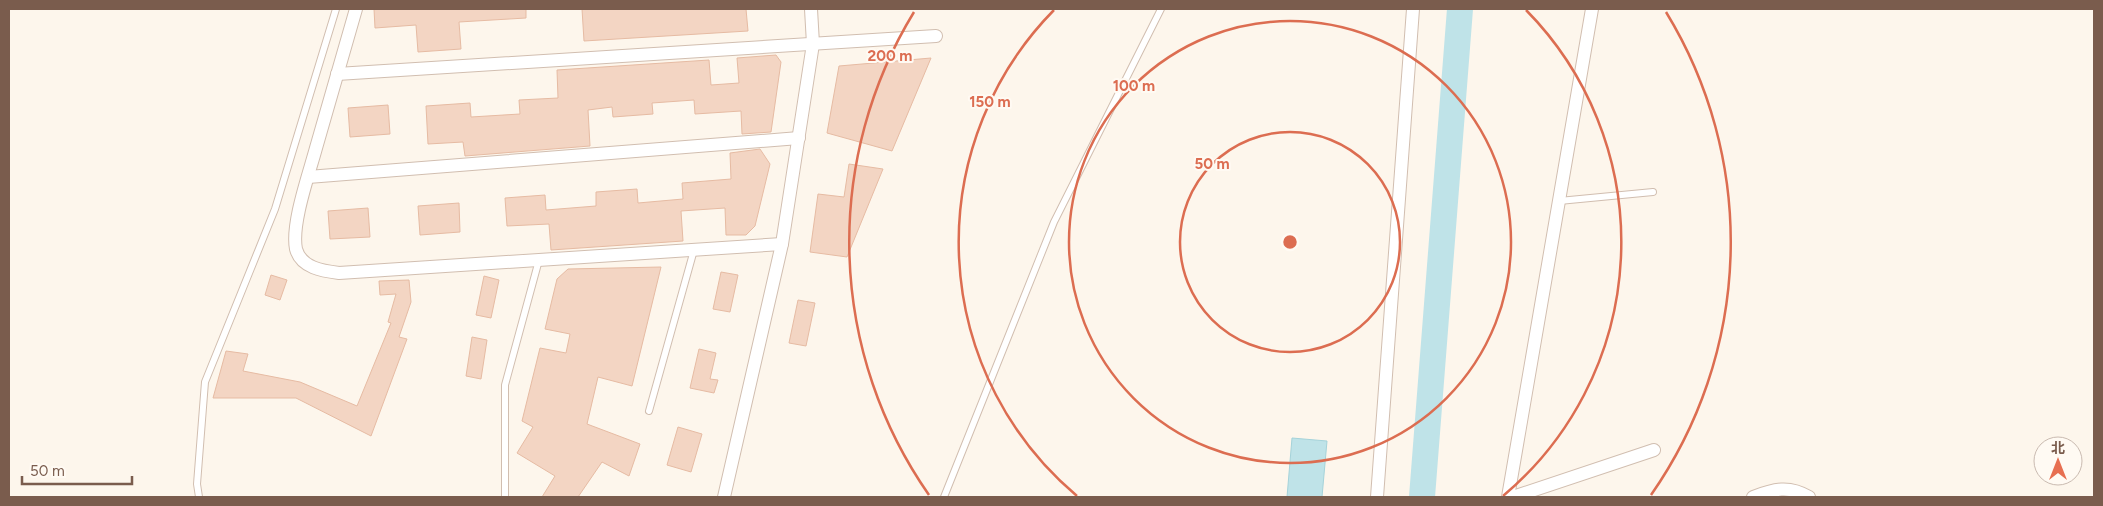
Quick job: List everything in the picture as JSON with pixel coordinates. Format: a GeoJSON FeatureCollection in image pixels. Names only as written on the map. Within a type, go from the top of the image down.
{"type":"FeatureCollection","features":[{"type":"Feature","properties":{"kind":"street"},"geometry":{"type":"LineString","coordinates":[[356,9],[308,177],[295,231],[297,250],[305,263],[320,271],[339,273],[782,244]]}},
{"type":"Feature","properties":{"kind":"street"},"geometry":{"type":"LineString","coordinates":[[724,497],[782,244],[813,44],[811,9]]}},
{"type":"Feature","properties":{"kind":"street"},"geometry":{"type":"LineString","coordinates":[[1377,497],[1413,9]]}},
{"type":"Feature","properties":{"kind":"street"},"geometry":{"type":"LineString","coordinates":[[1508,497],[1592,9]]}},
{"type":"Feature","properties":{"kind":"street"},"geometry":{"type":"LineString","coordinates":[[337,74],[936,36]]}},
{"type":"Feature","properties":{"kind":"street"},"geometry":{"type":"LineString","coordinates":[[308,177],[799,138]]}},
{"type":"Feature","properties":{"kind":"street"},"geometry":{"type":"LineString","coordinates":[[1514,497],[1654,450]]}},
{"type":"Feature","properties":{"kind":"street"},"geometry":{"type":"LineString","coordinates":[[1754,497],[1772,490],[1787,488],[1809,497]]}},
{"type":"Feature","properties":{"kind":"lane"},"geometry":{"type":"LineString","coordinates":[[199,497],[197,484],[205,382],[276,209],[336,9]]}},
{"type":"Feature","properties":{"kind":"lane"},"geometry":{"type":"LineString","coordinates":[[944,497],[1054,222],[1161,9]]}},
{"type":"Feature","properties":{"kind":"lane"},"geometry":{"type":"LineString","coordinates":[[1559,201],[1653,192]]}},
{"type":"Feature","properties":{"kind":"lane"},"geometry":{"type":"LineString","coordinates":[[649,411],[694,250]]}},
{"type":"Feature","properties":{"kind":"lane"},"geometry":{"type":"LineString","coordinates":[[505,497],[505,385],[539,260]]}},
{"type":"Feature","properties":{"kind":"water"},"geometry":{"type":"Polygon","coordinates":[[[1292,438],[1327,441],[1322,497],[1287,497],[1292,438]]]}},
{"type":"Feature","properties":{"kind":"building"},"geometry":{"type":"Polygon","coordinates":[[[374,9],[526,9],[526,18],[459,22],[461,49],[418,52],[416,25],[375,28],[374,9]]]}},
{"type":"Feature","properties":{"kind":"building"},"geometry":{"type":"Polygon","coordinates":[[[582,9],[746,9],[748,31],[584,41],[582,9]]]}},
{"type":"Feature","properties":{"kind":"building"},"geometry":{"type":"Polygon","coordinates":[[[776,55],[781,62],[771,132],[742,134],[741,111],[695,114],[694,100],[652,103],[653,114],[613,117],[612,107],[588,110],[590,146],[465,156],[463,142],[428,144],[426,106],[470,103],[471,117],[520,114],[519,100],[558,98],[557,70],[709,60],[711,85],[739,83],[737,58],[776,55]]]}},
{"type":"Feature","properties":{"kind":"building"},"geometry":{"type":"Polygon","coordinates":[[[931,58],[892,151],[827,133],[839,66],[931,58]]]}},
{"type":"Feature","properties":{"kind":"building"},"geometry":{"type":"Polygon","coordinates":[[[388,105],[390,134],[350,137],[348,108],[388,105]]]}},
{"type":"Feature","properties":{"kind":"building"},"geometry":{"type":"Polygon","coordinates":[[[760,149],[770,164],[755,226],[746,235],[726,235],[725,208],[681,211],[683,241],[551,250],[549,224],[507,226],[505,198],[545,195],[546,210],[596,206],[596,192],[637,189],[638,203],[683,199],[682,183],[731,179],[730,153],[760,149]]]}},
{"type":"Feature","properties":{"kind":"building"},"geometry":{"type":"Polygon","coordinates":[[[849,164],[883,169],[847,257],[810,252],[818,194],[844,197],[849,164]]]}},
{"type":"Feature","properties":{"kind":"building"},"geometry":{"type":"Polygon","coordinates":[[[459,203],[460,232],[420,235],[418,206],[459,203]]]}},
{"type":"Feature","properties":{"kind":"building"},"geometry":{"type":"Polygon","coordinates":[[[368,208],[370,237],[330,239],[328,211],[368,208]]]}},
{"type":"Feature","properties":{"kind":"building"},"geometry":{"type":"Polygon","coordinates":[[[661,267],[632,386],[598,377],[587,424],[640,444],[629,476],[602,462],[578,497],[542,497],[555,476],[517,453],[533,427],[522,421],[540,348],[566,353],[570,334],[545,329],[557,279],[568,269],[661,267]]]}},
{"type":"Feature","properties":{"kind":"building"},"geometry":{"type":"Polygon","coordinates":[[[721,272],[738,275],[730,312],[713,309],[721,272]]]}},
{"type":"Feature","properties":{"kind":"building"},"geometry":{"type":"Polygon","coordinates":[[[271,275],[287,280],[280,300],[265,295],[271,275]]]}},
{"type":"Feature","properties":{"kind":"building"},"geometry":{"type":"Polygon","coordinates":[[[484,276],[499,280],[491,318],[476,315],[484,276]]]}},
{"type":"Feature","properties":{"kind":"building"},"geometry":{"type":"Polygon","coordinates":[[[409,280],[411,302],[399,337],[407,339],[371,436],[296,398],[213,398],[226,351],[248,354],[243,371],[300,382],[357,406],[391,323],[388,322],[396,294],[380,295],[379,281],[409,280]]]}},
{"type":"Feature","properties":{"kind":"building"},"geometry":{"type":"Polygon","coordinates":[[[798,300],[815,303],[806,346],[789,343],[798,300]]]}},
{"type":"Feature","properties":{"kind":"building"},"geometry":{"type":"Polygon","coordinates":[[[472,337],[487,340],[481,379],[466,376],[472,337]]]}},
{"type":"Feature","properties":{"kind":"building"},"geometry":{"type":"Polygon","coordinates":[[[699,349],[716,353],[710,379],[718,380],[714,393],[690,388],[699,349]]]}},
{"type":"Feature","properties":{"kind":"building"},"geometry":{"type":"Polygon","coordinates":[[[678,427],[702,434],[691,472],[667,465],[678,427]]]}},
{"type":"Feature","properties":{"kind":"waterway"},"geometry":{"type":"LineString","coordinates":[[1422,497],[1460,9]]}}]}
